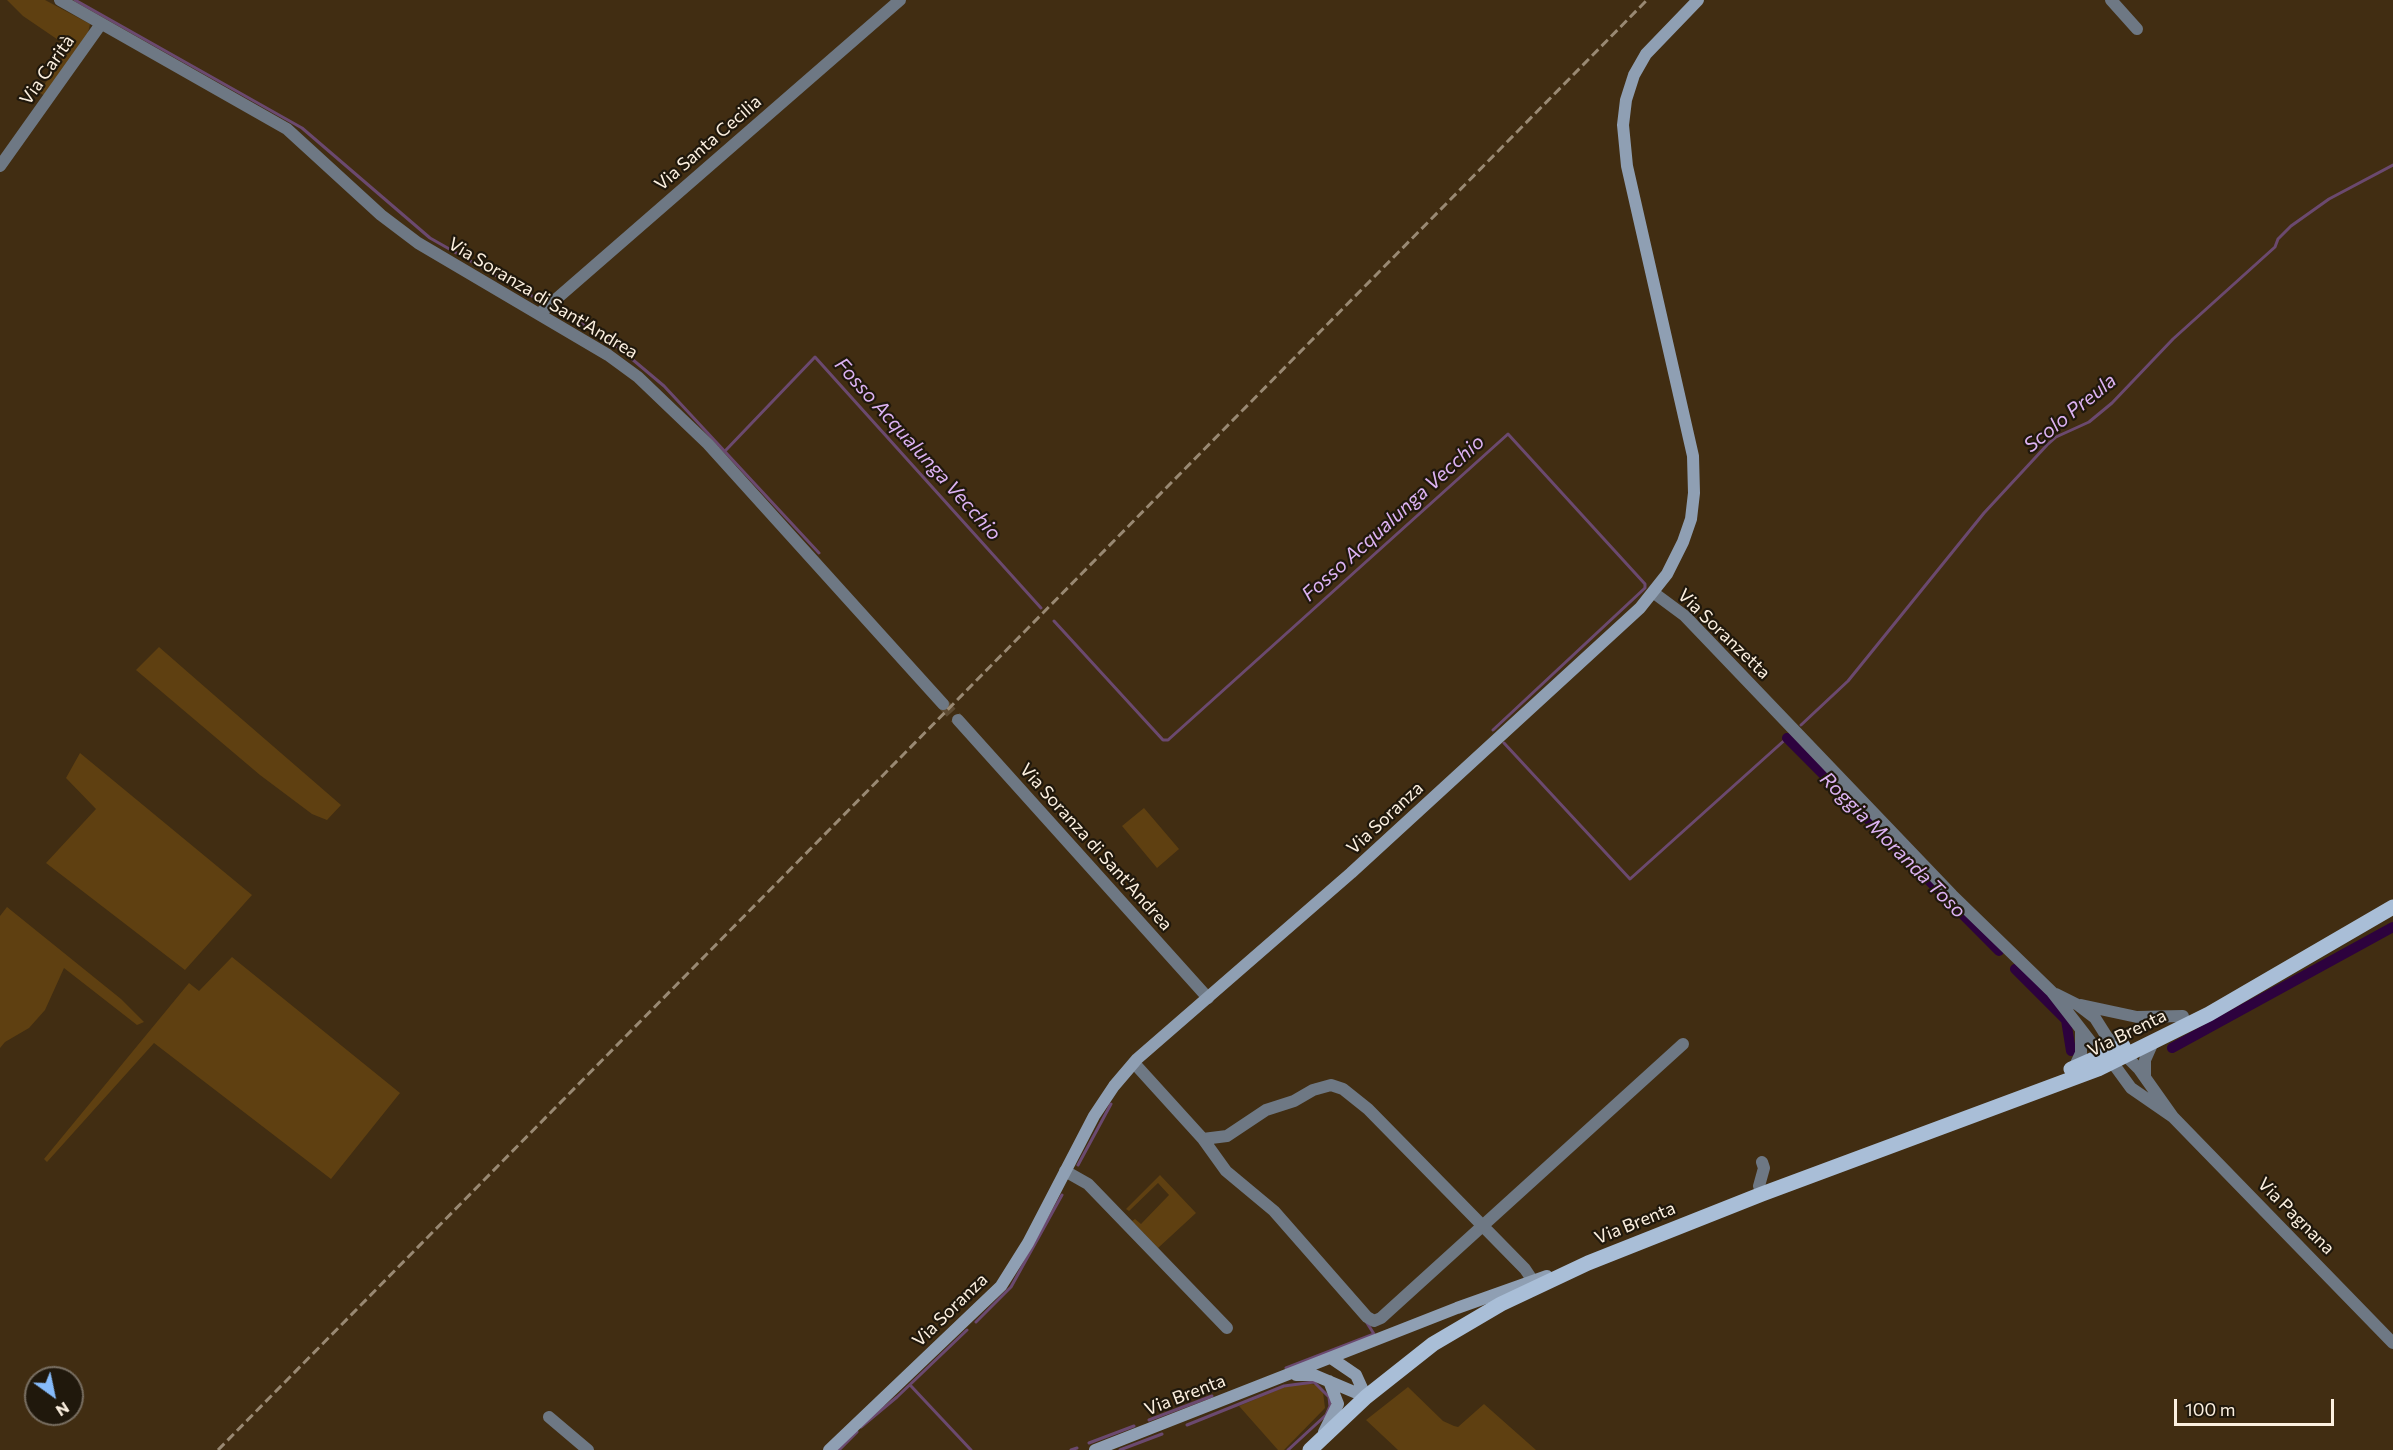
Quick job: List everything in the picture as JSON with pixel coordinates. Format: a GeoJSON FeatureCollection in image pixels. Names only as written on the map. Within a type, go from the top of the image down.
{"type":"FeatureCollection","features":[{"type":"Feature","properties":{"kind":"main road","name":"Via Soranzetta"},"geometry":{"type":"LineString","coordinates":[[1654,593],[1674,562],[1690,519],[1694,493],[1693,456],[1627,166],[1623,125],[1626,100],[1634,75],[1662,34],[1698,0]]}},
{"type":"Feature","properties":{"kind":"main road","name":"Via Soranza"},"geometry":{"type":"LineString","coordinates":[[829,1450],[1001,1286],[1028,1243],[1103,1100],[1134,1063],[1352,873],[1654,593]]}},
{"type":"Feature","properties":{"kind":"main road","name":"Via Brenta"},"geometry":{"type":"LineString","coordinates":[[1953,1122],[2074,1068],[2153,1042],[2209,1014],[2393,907]]}},
{"type":"Feature","properties":{"kind":"main road","name":"Via Brenta"},"geometry":{"type":"LineString","coordinates":[[1095,1450],[1533,1281],[1588,1263],[1762,1194],[1953,1122],[2024,1098],[2114,1055],[2205,1005],[2307,956]]}},
{"type":"Feature","properties":{"kind":"main road"},"geometry":{"type":"LineString","coordinates":[[2114,1055],[2188,1019],[2205,1005]]}},
{"type":"Feature","properties":{"kind":"main road"},"geometry":{"type":"LineString","coordinates":[[1314,1446],[1366,1397],[1433,1344],[1470,1320],[1588,1263]]}},
{"type":"Feature","properties":{"kind":"main road"},"geometry":{"type":"LineString","coordinates":[[1331,1358],[1356,1375],[1366,1397]]}},
{"type":"Feature","properties":{"kind":"main road","name":"Via Brenta"},"geometry":{"type":"LineString","coordinates":[[1288,1376],[1314,1375],[1366,1397]]}},
{"type":"Feature","properties":{"kind":"main road"},"geometry":{"type":"LineString","coordinates":[[1314,1446],[1338,1404],[1329,1381]]}},
{"type":"Feature","properties":{"kind":"street","name":"Via Soranza di Sant'Andrea"},"geometry":{"type":"LineString","coordinates":[[60,0],[286,129],[381,215],[418,243],[615,360],[671,407],[708,444],[943,704]]}},
{"type":"Feature","properties":{"kind":"street","name":"Via Santa Cecilia"},"geometry":{"type":"LineString","coordinates":[[539,314],[900,0]]}},
{"type":"Feature","properties":{"kind":"street"},"geometry":{"type":"LineString","coordinates":[[2111,0],[2137,29]]}},
{"type":"Feature","properties":{"kind":"street","name":"Via Carità"},"geometry":{"type":"LineString","coordinates":[[0,166],[101,24]]}},
{"type":"Feature","properties":{"kind":"street","name":"Via Soranzetta"},"geometry":{"type":"LineString","coordinates":[[1654,593],[1685,616],[1952,895],[2052,992],[2081,1031],[2114,1055]]}},
{"type":"Feature","properties":{"kind":"street","name":"Via Soranza di Sant'Andrea"},"geometry":{"type":"LineString","coordinates":[[958,720],[1208,998]]}},
{"type":"Feature","properties":{"kind":"street","name":"Via Soranzetta"},"geometry":{"type":"LineString","coordinates":[[2052,992],[2078,1005],[2095,1018],[2114,1055]]}},
{"type":"Feature","properties":{"kind":"street"},"geometry":{"type":"LineString","coordinates":[[2078,1005],[2137,1017],[2183,1017]]}},
{"type":"Feature","properties":{"kind":"street"},"geometry":{"type":"LineString","coordinates":[[2074,1068],[2081,1053],[2081,1031]]}},
{"type":"Feature","properties":{"kind":"street"},"geometry":{"type":"LineString","coordinates":[[2145,1078],[2145,1060],[2153,1042]]}},
{"type":"Feature","properties":{"kind":"street"},"geometry":{"type":"LineString","coordinates":[[1134,1063],[1203,1139],[1226,1171],[1274,1211],[1367,1317],[1374,1321],[1381,1318],[1683,1044]]}},
{"type":"Feature","properties":{"kind":"street","name":"Via Pagnana"},"geometry":{"type":"LineString","coordinates":[[2114,1055],[2145,1078],[2173,1117],[2393,1343]]}},
{"type":"Feature","properties":{"kind":"street","name":"Via Pagnana"},"geometry":{"type":"LineString","coordinates":[[2114,1055],[2131,1088],[2173,1117]]}},
{"type":"Feature","properties":{"kind":"street"},"geometry":{"type":"LineString","coordinates":[[1203,1139],[1227,1136],[1266,1110],[1294,1101],[1312,1090],[1331,1085],[1343,1089],[1368,1108],[1525,1269],[1533,1281]]}},
{"type":"Feature","properties":{"kind":"street"},"geometry":{"type":"LineString","coordinates":[[1762,1162],[1764,1168],[1759,1186],[1762,1194]]}},
{"type":"Feature","properties":{"kind":"street"},"geometry":{"type":"LineString","coordinates":[[1065,1171],[1088,1184],[1227,1328]]}},
{"type":"Feature","properties":{"kind":"street"},"geometry":{"type":"LineString","coordinates":[[549,1418],[588,1450]]}},
{"type":"Feature","properties":{"kind":"shaded area"},"geometry":{"type":"Polygon","coordinates":[[[7,0],[45,0],[90,24],[87,37],[46,97],[39,92],[70,48],[23,16],[7,0]]]}},
{"type":"Feature","properties":{"kind":"shaded area"},"geometry":{"type":"Polygon","coordinates":[[[159,647],[341,805],[327,820],[312,814],[260,775],[136,670],[159,647]]]}},
{"type":"Feature","properties":{"kind":"shaded area"},"geometry":{"type":"Polygon","coordinates":[[[80,753],[252,895],[185,970],[46,863],[96,809],[66,778],[80,753]]]}},
{"type":"Feature","properties":{"kind":"shaded area"},"geometry":{"type":"Polygon","coordinates":[[[1144,808],[1179,849],[1157,868],[1122,826],[1144,808]]]}},
{"type":"Feature","properties":{"kind":"shaded area"},"geometry":{"type":"Polygon","coordinates":[[[7,907],[121,999],[144,1022],[137,1025],[64,968],[45,1010],[29,1028],[5,1042],[0,1048],[0,916],[7,907]]]}},
{"type":"Feature","properties":{"kind":"shaded area"},"geometry":{"type":"Polygon","coordinates":[[[232,957],[400,1093],[331,1179],[154,1043],[47,1162],[44,1159],[189,983],[199,991],[232,957]]]}},
{"type":"Feature","properties":{"kind":"shaded area"},"geometry":{"type":"Polygon","coordinates":[[[1160,1175],[1196,1213],[1158,1248],[1132,1221],[1135,1219],[1141,1224],[1169,1195],[1158,1183],[1129,1211],[1126,1209],[1160,1175]]]}},
{"type":"Feature","properties":{"kind":"shaded area"},"geometry":{"type":"Polygon","coordinates":[[[1307,1383],[1316,1385],[1323,1392],[1325,1408],[1284,1450],[1278,1450],[1239,1406],[1285,1387],[1307,1383]]]}},
{"type":"Feature","properties":{"kind":"shaded area"},"geometry":{"type":"Polygon","coordinates":[[[1408,1387],[1443,1421],[1458,1427],[1484,1404],[1536,1450],[1398,1450],[1366,1420],[1408,1387]]]}},
{"type":"Feature","properties":{"kind":"waterway","name":"Fosso Acqualunga Vecchio"},"geometry":{"type":"LineString","coordinates":[[75,0],[302,128],[430,238],[539,300]]}},
{"type":"Feature","properties":{"kind":"waterway","name":"Scolo Preula"},"geometry":{"type":"LineString","coordinates":[[1801,725],[1848,681],[1984,513],[2047,445],[2056,437],[2089,422],[2112,403],[2173,339],[2275,247],[2278,239],[2291,226],[2329,199],[2393,165]]}},
{"type":"Feature","properties":{"kind":"waterway","name":"Fosso Acqualunga Vecchio"},"geometry":{"type":"LineString","coordinates":[[554,308],[607,338],[664,386],[819,553]]}},
{"type":"Feature","properties":{"kind":"waterway","name":"Fosso Acqualunga Vecchio"},"geometry":{"type":"LineString","coordinates":[[726,450],[815,357],[1041,608]]}},
{"type":"Feature","properties":{"kind":"waterway","name":"Fosso Acqualunga Vecchio"},"geometry":{"type":"LineString","coordinates":[[1054,621],[1163,740],[1168,740],[1508,434],[1645,584],[1645,588],[1493,730]]}},
{"type":"Feature","properties":{"kind":"waterway","name":"Fosso Acqualunga Vecchio"},"geometry":{"type":"LineString","coordinates":[[1504,743],[1630,879],[1787,738]]}},
{"type":"Feature","properties":{"kind":"waterway","name":"Roggia Moranda Toso"},"geometry":{"type":"LineString","coordinates":[[1787,738],[1999,951]]}},
{"type":"Feature","properties":{"kind":"waterway","name":"Roggia Moranda Toso"},"geometry":{"type":"LineString","coordinates":[[2172,1048],[2393,927]]}},
{"type":"Feature","properties":{"kind":"waterway","name":"Roggia Moranda Toso"},"geometry":{"type":"LineString","coordinates":[[2015,969],[2066,1020],[2071,1051]]}},
{"type":"Feature","properties":{"kind":"waterway"},"geometry":{"type":"LineString","coordinates":[[1078,1165],[1111,1104]]}},
{"type":"Feature","properties":{"kind":"waterway"},"geometry":{"type":"LineString","coordinates":[[976,1322],[1011,1287],[1062,1195]]}},
{"type":"Feature","properties":{"kind":"waterway"},"geometry":{"type":"LineString","coordinates":[[1286,1368],[1374,1334],[1367,1323]]}},
{"type":"Feature","properties":{"kind":"waterway"},"geometry":{"type":"LineString","coordinates":[[861,1427],[897,1397],[967,1330]]}},
{"type":"Feature","properties":{"kind":"waterway"},"geometry":{"type":"LineString","coordinates":[[1187,1425],[1284,1386],[1314,1382],[1329,1397],[1330,1406],[1326,1415],[1288,1450]]}},
{"type":"Feature","properties":{"kind":"waterway"},"geometry":{"type":"LineString","coordinates":[[911,1386],[971,1450]]}},
{"type":"Feature","properties":{"kind":"waterway"},"geometry":{"type":"LineString","coordinates":[[1149,1420],[1212,1396]]}},
{"type":"Feature","properties":{"kind":"waterway"},"geometry":{"type":"LineString","coordinates":[[1089,1443],[1134,1426]]}},
{"type":"Feature","properties":{"kind":"waterway"},"geometry":{"type":"LineString","coordinates":[[839,1450],[857,1432]]}},
{"type":"Feature","properties":{"kind":"waterway"},"geometry":{"type":"LineString","coordinates":[[1120,1450],[1162,1434]]}},
{"type":"Feature","properties":{"kind":"waterway"},"geometry":{"type":"LineString","coordinates":[[1071,1450],[1077,1448]]}},
{"type":"Feature","properties":{"kind":"tunnel"},"geometry":{"type":"LineString","coordinates":[[943,704],[958,720]]}},
{"type":"Feature","properties":{"kind":"railway"},"geometry":{"type":"LineString","coordinates":[[218,1450],[1647,0]]}}]}
